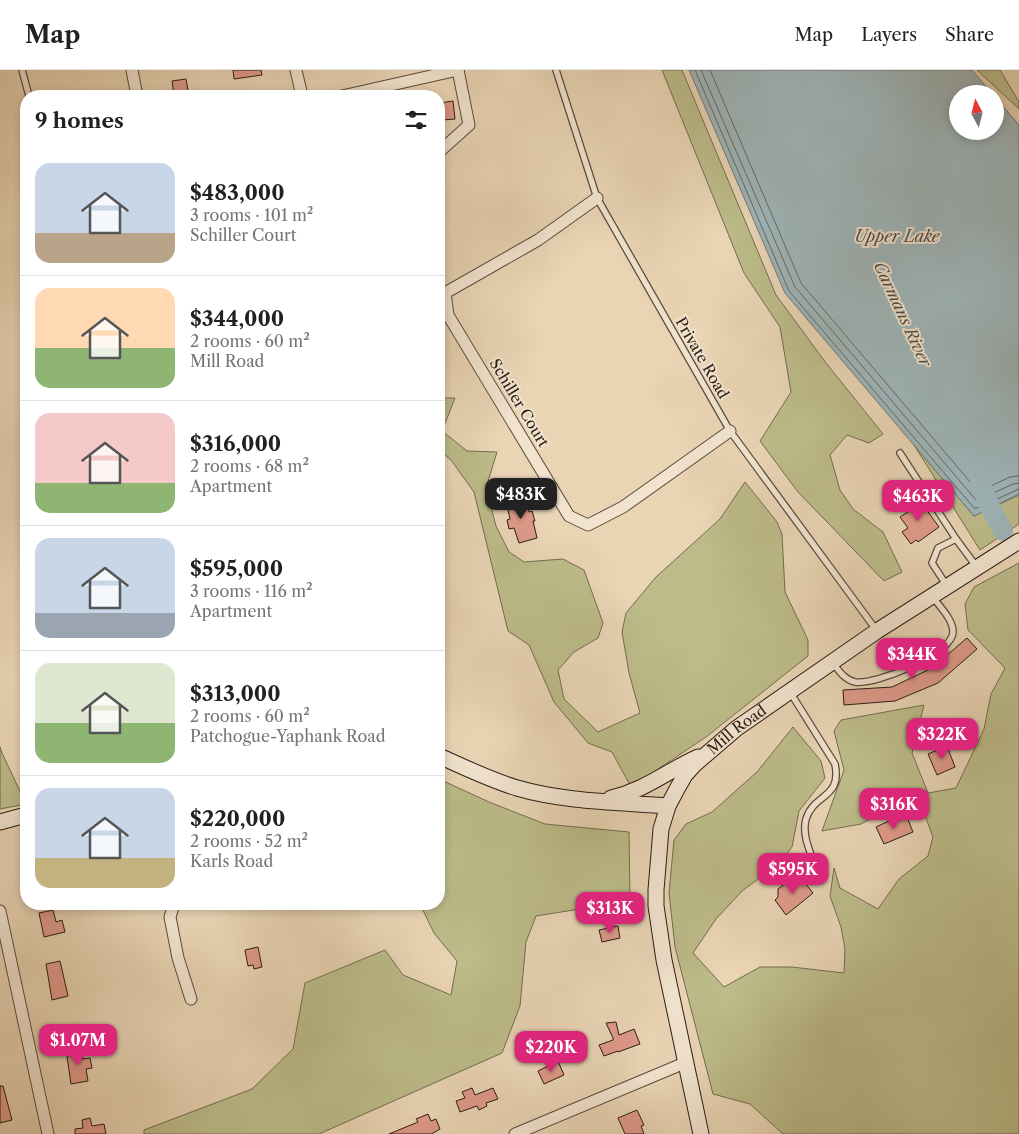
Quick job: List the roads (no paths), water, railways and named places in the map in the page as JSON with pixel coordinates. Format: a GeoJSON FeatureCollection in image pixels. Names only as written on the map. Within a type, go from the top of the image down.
{"type":"FeatureCollection","features":[{"type":"Feature","properties":{"kind":"main road","name":"Mill Road"},"geometry":{"type":"LineString","coordinates":[[701,1134],[663,953],[656,906],[659,843],[668,806],[685,775],[707,752],[738,728],[877,631],[1019,541]]}},
{"type":"Feature","properties":{"kind":"main road"},"geometry":{"type":"LineString","coordinates":[[597,801],[634,791],[660,778],[681,764],[707,752]]}},
{"type":"Feature","properties":{"kind":"main road"},"geometry":{"type":"LineString","coordinates":[[445,758],[518,788],[556,796],[597,801],[668,806]]}},
{"type":"Feature","properties":{"kind":"main road"},"geometry":{"type":"LineString","coordinates":[[0,822],[20,817]]}},
{"type":"Feature","properties":{"kind":"street"},"geometry":{"type":"LineString","coordinates":[[132,70],[136,90]]}},
{"type":"Feature","properties":{"kind":"street"},"geometry":{"type":"LineString","coordinates":[[296,70],[301,90]]}},
{"type":"Feature","properties":{"kind":"street"},"geometry":{"type":"LineString","coordinates":[[369,90],[458,70],[469,125],[445,146]]}},
{"type":"Feature","properties":{"kind":"street","name":"Schiller Court"},"geometry":{"type":"LineString","coordinates":[[596,198],[538,240],[445,293],[448,315],[569,516],[588,525],[623,507],[730,431]]}},
{"type":"Feature","properties":{"kind":"street"},"geometry":{"type":"LineString","coordinates":[[172,910],[170,917],[178,958],[192,999]]}},
{"type":"Feature","properties":{"kind":"street"},"geometry":{"type":"LineString","coordinates":[[0,911],[48,1134]]}},
{"type":"Feature","properties":{"kind":"street"},"geometry":{"type":"LineString","coordinates":[[515,1134],[687,1062]]}},
{"type":"Feature","properties":{"kind":"lane"},"geometry":{"type":"LineString","coordinates":[[22,70],[27,90]]}},
{"type":"Feature","properties":{"kind":"lane","name":"Private Road"},"geometry":{"type":"LineString","coordinates":[[556,70],[596,198],[730,431],[877,631]]}},
{"type":"Feature","properties":{"kind":"lane"},"geometry":{"type":"LineString","coordinates":[[900,454],[956,539],[977,567]]}},
{"type":"Feature","properties":{"kind":"lane"},"geometry":{"type":"LineString","coordinates":[[947,586],[932,563],[938,548],[956,539]]}},
{"type":"Feature","properties":{"kind":"lane"},"geometry":{"type":"LineString","coordinates":[[833,663],[844,677],[850,680],[867,682],[886,677],[917,664],[943,648],[952,639],[953,630],[948,618],[932,596]]}},
{"type":"Feature","properties":{"kind":"lane"},"geometry":{"type":"LineString","coordinates":[[790,692],[835,764],[837,775],[835,784],[812,808],[806,818],[806,837],[819,875]]}},
{"type":"Feature","properties":{"kind":"water","name":"Upper Lake"},"geometry":{"type":"Polygon","coordinates":[[[689,70],[972,70],[984,85],[949,85],[949,140],[1004,140],[1004,108],[1019,125],[1019,494],[974,516],[785,293],[689,70]]]}},
{"type":"Feature","properties":{"kind":"waterway","name":"Carmans River"},"geometry":{"type":"LineString","coordinates":[[980,483],[1003,531]]}}]}
